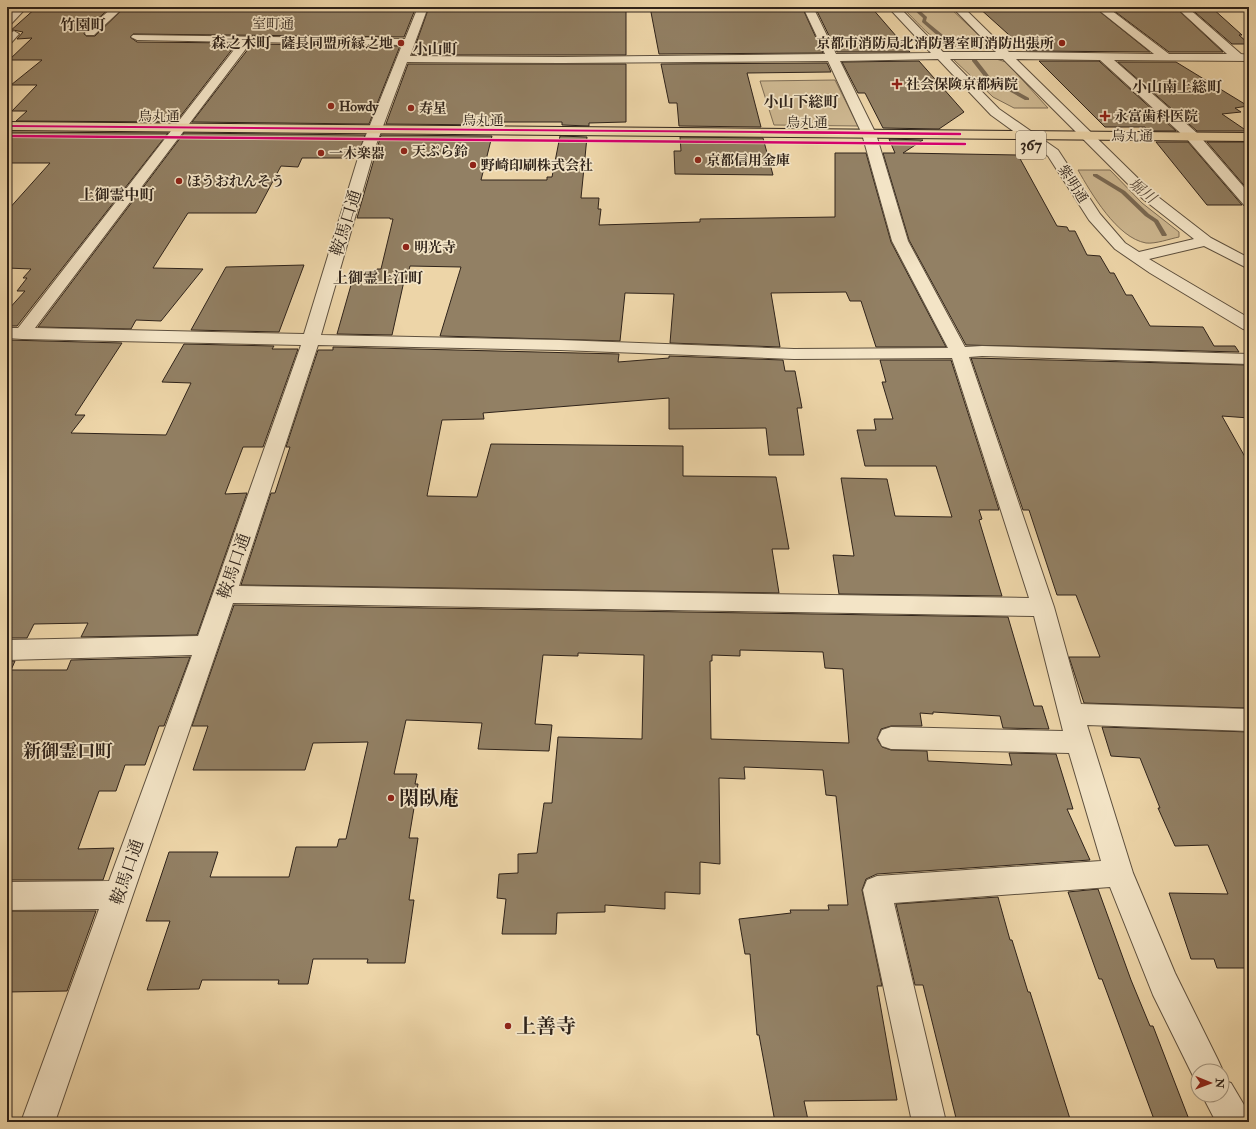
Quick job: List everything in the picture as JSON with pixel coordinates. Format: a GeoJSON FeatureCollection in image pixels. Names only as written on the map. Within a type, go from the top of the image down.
{"type":"FeatureCollection","features":[{"type":"Feature","properties":{"kind":"highway","name":"烏丸通"},"geometry":{"type":"LineString","coordinates":[[7,126],[177,132],[870,138],[1041,144],[1092,140]]}},
{"type":"Feature","properties":{"kind":"highway","name":"烏丸通"},"geometry":{"type":"LineString","coordinates":[[7,136],[177,132]]}},
{"type":"Feature","properties":{"kind":"highway","name":"烏丸通"},"geometry":{"type":"LineString","coordinates":[[870,138],[1027,135],[1092,140],[1196,141],[1249,146]]}},
{"type":"Feature","properties":{"kind":"highway","name":"烏丸通"},"geometry":{"type":"LineString","coordinates":[[1196,141],[1249,137]]}},
{"type":"Feature","properties":{"kind":"street"},"geometry":{"type":"LineString","coordinates":[[7,22],[22,7]]}},
{"type":"Feature","properties":{"kind":"street"},"geometry":{"type":"LineString","coordinates":[[90,33],[120,7]]}},
{"type":"Feature","properties":{"kind":"street","name":"鞍馬口通"},"geometry":{"type":"LineString","coordinates":[[38,1122],[207,645],[311,340],[374,134],[423,7]]}},
{"type":"Feature","properties":{"kind":"street"},"geometry":{"type":"LineString","coordinates":[[808,7],[870,138],[900,241],[959,353],[1043,608],[1079,742],[1120,873],[1164,984],[1203,1063]]}},
{"type":"Feature","properties":{"kind":"street","name":"紫明通"},"geometry":{"type":"LineString","coordinates":[[893,7],[995,112],[1053,153],[1094,218],[1120,246],[1162,274],[1249,325]]}},
{"type":"Feature","properties":{"kind":"street"},"geometry":{"type":"LineString","coordinates":[[957,7],[1148,196],[1206,241],[1249,264]]}},
{"type":"Feature","properties":{"kind":"street"},"geometry":{"type":"LineString","coordinates":[[1100,7],[1166,57]]}},
{"type":"Feature","properties":{"kind":"street"},"geometry":{"type":"LineString","coordinates":[[1181,7],[1243,58]]}},
{"type":"Feature","properties":{"kind":"street","name":"室町通"},"geometry":{"type":"LineString","coordinates":[[137,37],[409,42]]}},
{"type":"Feature","properties":{"kind":"street"},"geometry":{"type":"LineString","coordinates":[[15,333],[177,132],[248,39]]}},
{"type":"Feature","properties":{"kind":"street"},"geometry":{"type":"LineString","coordinates":[[403,59],[569,60],[940,56],[1243,58]]}},
{"type":"Feature","properties":{"kind":"street"},"geometry":{"type":"LineString","coordinates":[[1104,57],[1196,141],[1249,202]]}},
{"type":"Feature","properties":{"kind":"street"},"geometry":{"type":"LineString","coordinates":[[1136,257],[1206,241]]}},
{"type":"Feature","properties":{"kind":"street"},"geometry":{"type":"LineString","coordinates":[[15,333],[560,345],[794,354],[959,353],[982,351],[1249,359]]}},
{"type":"Feature","properties":{"kind":"street"},"geometry":{"type":"LineString","coordinates":[[224,594],[1043,608]]}},
{"type":"Feature","properties":{"kind":"street"},"geometry":{"type":"LineString","coordinates":[[7,650],[207,645]]}},
{"type":"Feature","properties":{"kind":"street"},"geometry":{"type":"LineString","coordinates":[[1072,714],[1249,720]]}},
{"type":"Feature","properties":{"kind":"street"},"geometry":{"type":"LineString","coordinates":[[891,738],[1079,742]]}},
{"type":"Feature","properties":{"kind":"street"},"geometry":{"type":"LineString","coordinates":[[929,1122],[877,890],[1120,873]]}},
{"type":"Feature","properties":{"kind":"street"},"geometry":{"type":"LineString","coordinates":[[7,896],[119,895]]}},
{"type":"Feature","properties":{"kind":"street"},"geometry":{"type":"LineString","coordinates":[[1224,1103],[1235,1122]]}},
{"type":"Feature","properties":{"kind":"shaded area"},"geometry":{"type":"Polygon","coordinates":[[[902,7],[949,7],[988,44],[986,48],[957,47],[947,45],[921,27],[902,7]]]}},
{"type":"Feature","properties":{"kind":"shaded area"},"geometry":{"type":"Polygon","coordinates":[[[964,58],[993,58],[1006,62],[1048,108],[1014,108],[993,97],[954,60],[964,58]]]}},
{"type":"Feature","properties":{"kind":"shaded area"},"geometry":{"type":"Polygon","coordinates":[[[835,80],[858,126],[774,125],[760,81],[835,80]]]}},
{"type":"Feature","properties":{"kind":"shaded area"},"geometry":{"type":"Polygon","coordinates":[[[1078,170],[1110,170],[1142,203],[1179,232],[1179,237],[1146,243],[1125,233],[1106,213],[1078,170]]]}},
{"type":"Feature","properties":{"kind":"building"},"geometry":{"type":"Polygon","coordinates":[[[37,7],[111,7],[85,30],[84,34],[86,36],[95,36],[125,7],[416,7],[404,37],[133,34],[130,37],[137,42],[237,43],[176,122],[16,121],[27,111],[12,111],[37,85],[11,85],[42,60],[9,60],[32,38],[17,39],[23,32],[13,30],[9,32],[37,7]]]}},
{"type":"Feature","properties":{"kind":"building"},"geometry":{"type":"Polygon","coordinates":[[[429,7],[626,7],[626,55],[412,55],[429,7]]]}},
{"type":"Feature","properties":{"kind":"building"},"geometry":{"type":"Polygon","coordinates":[[[650,7],[802,7],[823,53],[659,54],[650,7]]]}},
{"type":"Feature","properties":{"kind":"building"},"geometry":{"type":"Polygon","coordinates":[[[815,7],[871,7],[910,52],[837,52],[815,7]]]}},
{"type":"Feature","properties":{"kind":"building"},"geometry":{"type":"Polygon","coordinates":[[[978,7],[1094,7],[1150,52],[1027,51],[1021,42],[1018,43],[978,7]]]}},
{"type":"Feature","properties":{"kind":"building"},"geometry":{"type":"Polygon","coordinates":[[[1109,7],[1175,7],[1223,52],[1169,52],[1109,7]]]}},
{"type":"Feature","properties":{"kind":"building"},"geometry":{"type":"Polygon","coordinates":[[[1189,7],[1211,7],[1242,35],[1239,35],[1249,44],[1232,44],[1189,7]]]}},
{"type":"Feature","properties":{"kind":"building"},"geometry":{"type":"Polygon","coordinates":[[[252,44],[400,46],[369,124],[192,122],[252,44]]]}},
{"type":"Feature","properties":{"kind":"building","name":"社会保険京都病院"},"geometry":{"type":"Polygon","coordinates":[[[919,61],[964,112],[939,129],[883,128],[865,93],[858,93],[842,62],[919,61]]]}},
{"type":"Feature","properties":{"kind":"building"},"geometry":{"type":"Polygon","coordinates":[[[1039,61],[1099,61],[1176,131],[1147,131],[1145,127],[1105,127],[1039,61]]]}},
{"type":"Feature","properties":{"kind":"building"},"geometry":{"type":"Polygon","coordinates":[[[1118,62],[1176,62],[1248,106],[1235,108],[1241,112],[1222,114],[1247,131],[1197,131],[1118,62]]]}},
{"type":"Feature","properties":{"kind":"building"},"geometry":{"type":"Polygon","coordinates":[[[827,63],[831,72],[747,73],[761,127],[679,126],[677,103],[669,103],[661,64],[827,63]]]}},
{"type":"Feature","properties":{"kind":"building"},"geometry":{"type":"Polygon","coordinates":[[[408,64],[626,64],[626,122],[589,123],[589,126],[562,125],[562,122],[496,122],[495,125],[386,124],[408,64]]]}},
{"type":"Feature","properties":{"kind":"building"},"geometry":{"type":"Polygon","coordinates":[[[7,132],[168,133],[17,326],[7,326],[7,311],[25,291],[17,291],[27,278],[23,278],[31,269],[7,268],[7,211],[50,163],[7,163],[7,132]]]}},
{"type":"Feature","properties":{"kind":"building"},"geometry":{"type":"Polygon","coordinates":[[[184,133],[365,135],[357,158],[302,158],[298,167],[281,166],[256,213],[188,213],[153,268],[203,269],[161,321],[136,320],[131,329],[38,327],[184,133]]]}},
{"type":"Feature","properties":{"kind":"building"},"geometry":{"type":"Polygon","coordinates":[[[381,135],[492,136],[481,180],[547,180],[547,177],[552,177],[560,136],[587,137],[581,198],[599,198],[598,209],[601,209],[599,225],[700,222],[700,219],[835,217],[835,153],[866,153],[891,242],[946,347],[876,347],[861,301],[850,301],[846,292],[771,293],[780,347],[670,343],[674,294],[625,293],[620,341],[440,336],[461,267],[410,266],[406,281],[404,281],[392,335],[337,334],[355,271],[376,271],[377,269],[381,269],[393,219],[357,218],[381,135]]]}},
{"type":"Feature","properties":{"kind":"building"},"geometry":{"type":"Polygon","coordinates":[[[680,137],[763,138],[773,175],[675,174],[674,151],[681,151],[680,137]]]}},
{"type":"Feature","properties":{"kind":"building"},"geometry":{"type":"Polygon","coordinates":[[[889,139],[923,140],[903,153],[1018,155],[1057,226],[1067,227],[1069,231],[1075,231],[1087,255],[1100,256],[1110,273],[1114,273],[1126,295],[1132,295],[1150,326],[1203,327],[1214,346],[1235,346],[1239,352],[966,345],[909,240],[883,153],[895,153],[889,139]]]}},
{"type":"Feature","properties":{"kind":"building"},"geometry":{"type":"Polygon","coordinates":[[[1156,142],[1188,142],[1242,205],[1207,205],[1156,142]]]}},
{"type":"Feature","properties":{"kind":"building"},"geometry":{"type":"Polygon","coordinates":[[[1207,142],[1249,142],[1249,191],[1207,142]]]}},
{"type":"Feature","properties":{"kind":"building"},"geometry":{"type":"Polygon","coordinates":[[[304,265],[279,332],[191,330],[226,267],[304,265]]]}},
{"type":"Feature","properties":{"kind":"building"},"geometry":{"type":"Polygon","coordinates":[[[7,340],[122,343],[75,415],[85,415],[71,433],[166,435],[191,383],[162,382],[184,344],[274,346],[272,349],[298,349],[263,447],[243,447],[225,494],[247,493],[197,635],[81,637],[88,623],[34,624],[27,638],[7,638],[7,340]]]}},
{"type":"Feature","properties":{"kind":"building"},"geometry":{"type":"Polygon","coordinates":[[[333,347],[619,354],[618,362],[669,358],[669,356],[783,360],[785,371],[795,371],[802,408],[797,408],[804,455],[769,455],[766,428],[669,429],[669,398],[483,413],[484,419],[442,420],[427,496],[477,497],[491,444],[683,446],[683,476],[776,477],[789,549],[772,549],[779,593],[241,585],[271,493],[275,493],[290,447],[286,447],[318,350],[333,350],[333,347]]]}},
{"type":"Feature","properties":{"kind":"building"},"geometry":{"type":"Polygon","coordinates":[[[971,358],[1248,365],[1249,418],[1222,416],[1249,464],[1249,708],[1084,703],[1069,657],[1100,657],[1076,595],[1057,595],[1029,510],[1023,510],[971,358]]]}},
{"type":"Feature","properties":{"kind":"building"},"geometry":{"type":"Polygon","coordinates":[[[880,360],[951,360],[999,510],[979,510],[982,519],[979,520],[1002,596],[839,594],[833,555],[854,556],[841,478],[887,479],[895,516],[952,517],[936,466],[865,466],[857,430],[876,430],[874,419],[893,419],[882,382],[886,382],[880,360]]]}},
{"type":"Feature","properties":{"kind":"building"},"geometry":{"type":"Polygon","coordinates":[[[234,605],[1008,617],[1034,706],[1042,706],[1049,729],[1003,728],[1000,716],[933,712],[933,714],[920,713],[922,726],[891,726],[881,729],[877,739],[882,747],[891,750],[927,751],[928,761],[1012,765],[1009,753],[1056,754],[1073,809],[1067,809],[1090,860],[877,874],[866,879],[862,890],[882,986],[877,986],[897,1100],[804,1101],[808,1120],[775,1122],[759,1035],[757,1035],[750,954],[745,954],[739,919],[791,913],[790,910],[829,910],[828,905],[848,905],[836,796],[826,795],[823,770],[744,767],[745,779],[719,778],[720,864],[700,862],[700,894],[665,892],[665,909],[605,905],[605,912],[557,913],[556,934],[502,934],[506,899],[497,898],[499,874],[518,873],[518,854],[537,853],[544,803],[552,803],[558,737],[642,739],[644,655],[578,653],[578,656],[543,655],[535,724],[552,725],[549,751],[478,749],[482,723],[406,720],[394,774],[417,774],[415,784],[418,784],[409,838],[418,838],[409,900],[414,900],[405,963],[367,963],[368,959],[313,959],[308,984],[278,984],[279,980],[202,980],[199,989],[147,990],[170,921],[146,921],[169,852],[218,852],[210,877],[289,877],[296,847],[337,847],[339,839],[346,839],[368,742],[313,743],[305,770],[193,770],[208,726],[192,726],[234,605]],[[740,650],[740,656],[712,655],[712,661],[710,661],[711,739],[849,743],[843,669],[825,668],[823,652],[740,650]]]}},
{"type":"Feature","properties":{"kind":"building"},"geometry":{"type":"Polygon","coordinates":[[[190,657],[164,726],[159,726],[145,765],[125,765],[116,791],[99,791],[78,849],[114,848],[103,880],[7,880],[7,661],[15,661],[11,670],[67,670],[71,660],[190,657]]]}},
{"type":"Feature","properties":{"kind":"building"},"geometry":{"type":"Polygon","coordinates":[[[1102,727],[1249,732],[1249,968],[1217,968],[1214,959],[1191,959],[1169,893],[1228,894],[1208,845],[1175,846],[1158,808],[1160,808],[1140,758],[1111,756],[1102,727]]]}},
{"type":"Feature","properties":{"kind":"building"},"geometry":{"type":"Polygon","coordinates":[[[1098,889],[1131,980],[1150,1026],[1153,1026],[1190,1122],[1155,1122],[1102,979],[1099,979],[1068,892],[1098,889]]]}},
{"type":"Feature","properties":{"kind":"building"},"geometry":{"type":"Polygon","coordinates":[[[998,897],[1010,940],[1012,940],[1028,992],[1030,992],[1071,1122],[957,1122],[923,985],[915,985],[896,904],[998,897]]]}},
{"type":"Feature","properties":{"kind":"building"},"geometry":{"type":"Polygon","coordinates":[[[7,911],[96,911],[67,991],[7,992],[7,911]]]}},
{"type":"Feature","properties":{"kind":"waterway","name":"堀川"},"geometry":{"type":"LineString","coordinates":[[913,7],[925,18],[924,21],[941,36],[956,41],[956,44]]}},
{"type":"Feature","properties":{"kind":"waterway","name":"堀川"},"geometry":{"type":"LineString","coordinates":[[974,60],[992,83],[1011,90],[1027,99]]}},
{"type":"Feature","properties":{"kind":"waterway","name":"堀川"},"geometry":{"type":"LineString","coordinates":[[1095,175],[1123,192],[1147,215],[1156,221],[1164,235]]}},
{"type":"Feature","properties":{"kind":"cycle path"},"geometry":{"type":"LineString","coordinates":[[7,126],[960,134]]}},
{"type":"Feature","properties":{"kind":"cycle path"},"geometry":{"type":"LineString","coordinates":[[7,136],[965,144]]}},
{"type":"Feature","properties":{"kind":"place","name":"薩長同盟所縁之地"},"geometry":{"type":"Point","coordinates":[401,43]}},
{"type":"Feature","properties":{"kind":"place","name":"京都市消防局北消防署室町消防出張所"},"geometry":{"type":"Point","coordinates":[1062,43]}},
{"type":"Feature","properties":{"kind":"place","name":"社会保険京都病院"},"geometry":{"type":"Point","coordinates":[897,84]}},
{"type":"Feature","properties":{"kind":"place","name":"Howdy"},"geometry":{"type":"Point","coordinates":[331,106]}},
{"type":"Feature","properties":{"kind":"place","name":"寿星"},"geometry":{"type":"Point","coordinates":[411,108]}},
{"type":"Feature","properties":{"kind":"place","name":"永富歯科医院"},"geometry":{"type":"Point","coordinates":[1105,116]}},
{"type":"Feature","properties":{"kind":"place","name":"天ぷら鈴"},"geometry":{"type":"Point","coordinates":[404,151]}},
{"type":"Feature","properties":{"kind":"place","name":"一木楽器"},"geometry":{"type":"Point","coordinates":[321,153]}},
{"type":"Feature","properties":{"kind":"place","name":"京都信用金庫"},"geometry":{"type":"Point","coordinates":[698,160]}},
{"type":"Feature","properties":{"kind":"place","name":"野崎印刷株式会社"},"geometry":{"type":"Point","coordinates":[473,165]}},
{"type":"Feature","properties":{"kind":"place","name":"ほうおれんそう"},"geometry":{"type":"Point","coordinates":[179,181]}},
{"type":"Feature","properties":{"kind":"place","name":"明光寺"},"geometry":{"type":"Point","coordinates":[406,247]}},
{"type":"Feature","properties":{"kind":"place","name":"閑臥庵"},"geometry":{"type":"Point","coordinates":[391,798]}},
{"type":"Feature","properties":{"kind":"place","name":"上善寺"},"geometry":{"type":"Point","coordinates":[508,1026]}},
{"type":"Feature","properties":{"kind":"district","name":"竹園町"},"geometry":{"type":"Point","coordinates":[83,25]}},
{"type":"Feature","properties":{"kind":"district","name":"森之木町"},"geometry":{"type":"Point","coordinates":[241,43]}},
{"type":"Feature","properties":{"kind":"district","name":"小山町"},"geometry":{"type":"Point","coordinates":[435,49]}},
{"type":"Feature","properties":{"kind":"district","name":"小山南上総町"},"geometry":{"type":"Point","coordinates":[1177,87]}},
{"type":"Feature","properties":{"kind":"district","name":"小山下総町"},"geometry":{"type":"Point","coordinates":[801,102]}},
{"type":"Feature","properties":{"kind":"district","name":"上御霊中町"},"geometry":{"type":"Point","coordinates":[117,195]}},
{"type":"Feature","properties":{"kind":"district","name":"上御霊上江町"},"geometry":{"type":"Point","coordinates":[378,278]}},
{"type":"Feature","properties":{"kind":"district","name":"新御霊口町"},"geometry":{"type":"Point","coordinates":[68,751]}}]}
